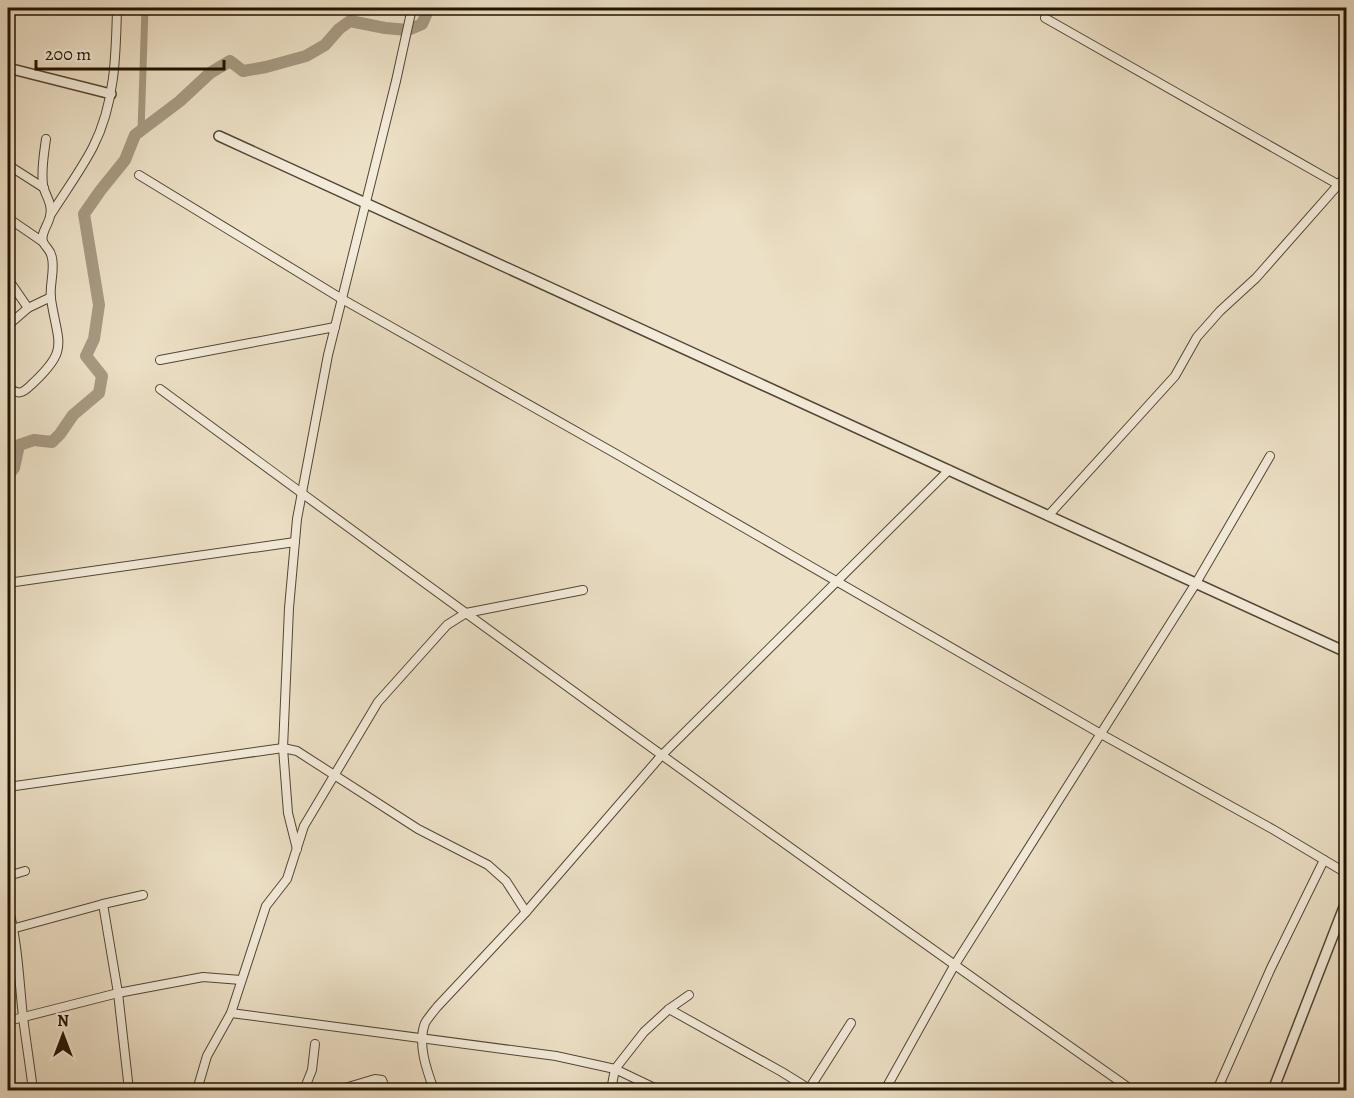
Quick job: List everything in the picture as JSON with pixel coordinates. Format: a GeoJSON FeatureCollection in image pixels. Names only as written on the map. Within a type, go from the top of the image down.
{"type":"FeatureCollection","features":[{"type":"Feature","properties":{"kind":"street"},"geometry":{"type":"LineString","coordinates":[[43,242],[43,233],[51,215],[93,147],[105,119],[116,61],[117,8]]}},
{"type":"Feature","properties":{"kind":"street"},"geometry":{"type":"LineString","coordinates":[[297,849],[288,813],[283,748],[289,608],[297,519],[328,355],[412,8]]}},
{"type":"Feature","properties":{"kind":"street"},"geometry":{"type":"LineString","coordinates":[[1045,18],[1347,189]]}},
{"type":"Feature","properties":{"kind":"street"},"geometry":{"type":"LineString","coordinates":[[8,68],[111,94]]}},
{"type":"Feature","properties":{"kind":"street"},"geometry":{"type":"LineString","coordinates":[[219,136],[1347,652]]}},
{"type":"Feature","properties":{"kind":"street"},"geometry":{"type":"LineString","coordinates":[[46,139],[42,167],[44,188],[50,202],[51,215]]}},
{"type":"Feature","properties":{"kind":"street"},"geometry":{"type":"LineString","coordinates":[[8,165],[44,188]]}},
{"type":"Feature","properties":{"kind":"street"},"geometry":{"type":"LineString","coordinates":[[139,175],[342,299],[1347,873]]}},
{"type":"Feature","properties":{"kind":"street"},"geometry":{"type":"LineString","coordinates":[[1048,516],[1175,376],[1197,337],[1220,311],[1256,278],[1347,176]]}},
{"type":"Feature","properties":{"kind":"street"},"geometry":{"type":"LineString","coordinates":[[8,218],[43,242],[50,250],[53,260],[51,297],[59,346],[56,357],[47,371],[27,389],[20,393],[8,387]]}},
{"type":"Feature","properties":{"kind":"street"},"geometry":{"type":"LineString","coordinates":[[8,279],[28,308]]}},
{"type":"Feature","properties":{"kind":"street"},"geometry":{"type":"LineString","coordinates":[[8,324],[28,308],[51,297]]}},
{"type":"Feature","properties":{"kind":"street"},"geometry":{"type":"LineString","coordinates":[[160,360],[335,327]]}},
{"type":"Feature","properties":{"kind":"street"},"geometry":{"type":"LineString","coordinates":[[160,389],[661,756],[954,966],[1132,1090]]}},
{"type":"Feature","properties":{"kind":"street"},"geometry":{"type":"LineString","coordinates":[[885,1090],[954,966],[1196,583],[1270,456]]}},
{"type":"Feature","properties":{"kind":"street"},"geometry":{"type":"LineString","coordinates":[[434,1090],[424,1058],[423,1038],[426,1023],[437,1007],[526,912],[661,756],[949,470]]}},
{"type":"Feature","properties":{"kind":"street"},"geometry":{"type":"LineString","coordinates":[[8,583],[295,542]]}},
{"type":"Feature","properties":{"kind":"street"},"geometry":{"type":"LineString","coordinates":[[197,1090],[207,1056],[231,1012],[266,906],[287,879],[304,826],[378,702],[447,625],[466,613],[583,590]]}},
{"type":"Feature","properties":{"kind":"street"},"geometry":{"type":"LineString","coordinates":[[8,787],[283,748],[297,751],[418,829],[488,865],[506,881],[526,912]]}},
{"type":"Feature","properties":{"kind":"street"},"geometry":{"type":"LineString","coordinates":[[1217,1090],[1324,860]]}},
{"type":"Feature","properties":{"kind":"street"},"geometry":{"type":"LineString","coordinates":[[8,876],[25,871]]}},
{"type":"Feature","properties":{"kind":"street"},"geometry":{"type":"LineString","coordinates":[[10,930],[143,895]]}},
{"type":"Feature","properties":{"kind":"street"},"geometry":{"type":"LineString","coordinates":[[1273,1090],[1347,902]]}},
{"type":"Feature","properties":{"kind":"street"},"geometry":{"type":"LineString","coordinates":[[103,904],[118,993],[129,1090]]}},
{"type":"Feature","properties":{"kind":"street"},"geometry":{"type":"LineString","coordinates":[[8,907],[10,930],[20,977],[33,1090]]}},
{"type":"Feature","properties":{"kind":"street"},"geometry":{"type":"LineString","coordinates":[[8,1022],[118,993],[203,977],[241,980]]}},
{"type":"Feature","properties":{"kind":"street"},"geometry":{"type":"LineString","coordinates":[[611,1090],[615,1069],[644,1032],[669,1009],[689,995]]}},
{"type":"Feature","properties":{"kind":"street"},"geometry":{"type":"LineString","coordinates":[[669,1009],[810,1090],[851,1023]]}},
{"type":"Feature","properties":{"kind":"street"},"geometry":{"type":"LineString","coordinates":[[231,1012],[556,1056],[615,1069],[659,1090]]}},
{"type":"Feature","properties":{"kind":"street"},"geometry":{"type":"LineString","coordinates":[[304,1090],[312,1070],[315,1044]]}},
{"type":"Feature","properties":{"kind":"street"},"geometry":{"type":"LineString","coordinates":[[338,1090],[375,1079],[382,1080],[386,1090]]}},
{"type":"Feature","properties":{"kind":"waterway"},"geometry":{"type":"LineString","coordinates":[[141,131],[145,8]]}},
{"type":"Feature","properties":{"kind":"waterway"},"geometry":{"type":"LineString","coordinates":[[8,476],[14,468],[19,445],[34,440],[52,442],[73,415],[99,393],[102,376],[86,356],[94,339],[99,305],[84,214],[125,160],[135,135],[180,101],[210,73],[230,61],[243,71],[306,56],[325,45],[339,29],[350,21],[408,30],[422,24],[429,8]]}}]}
